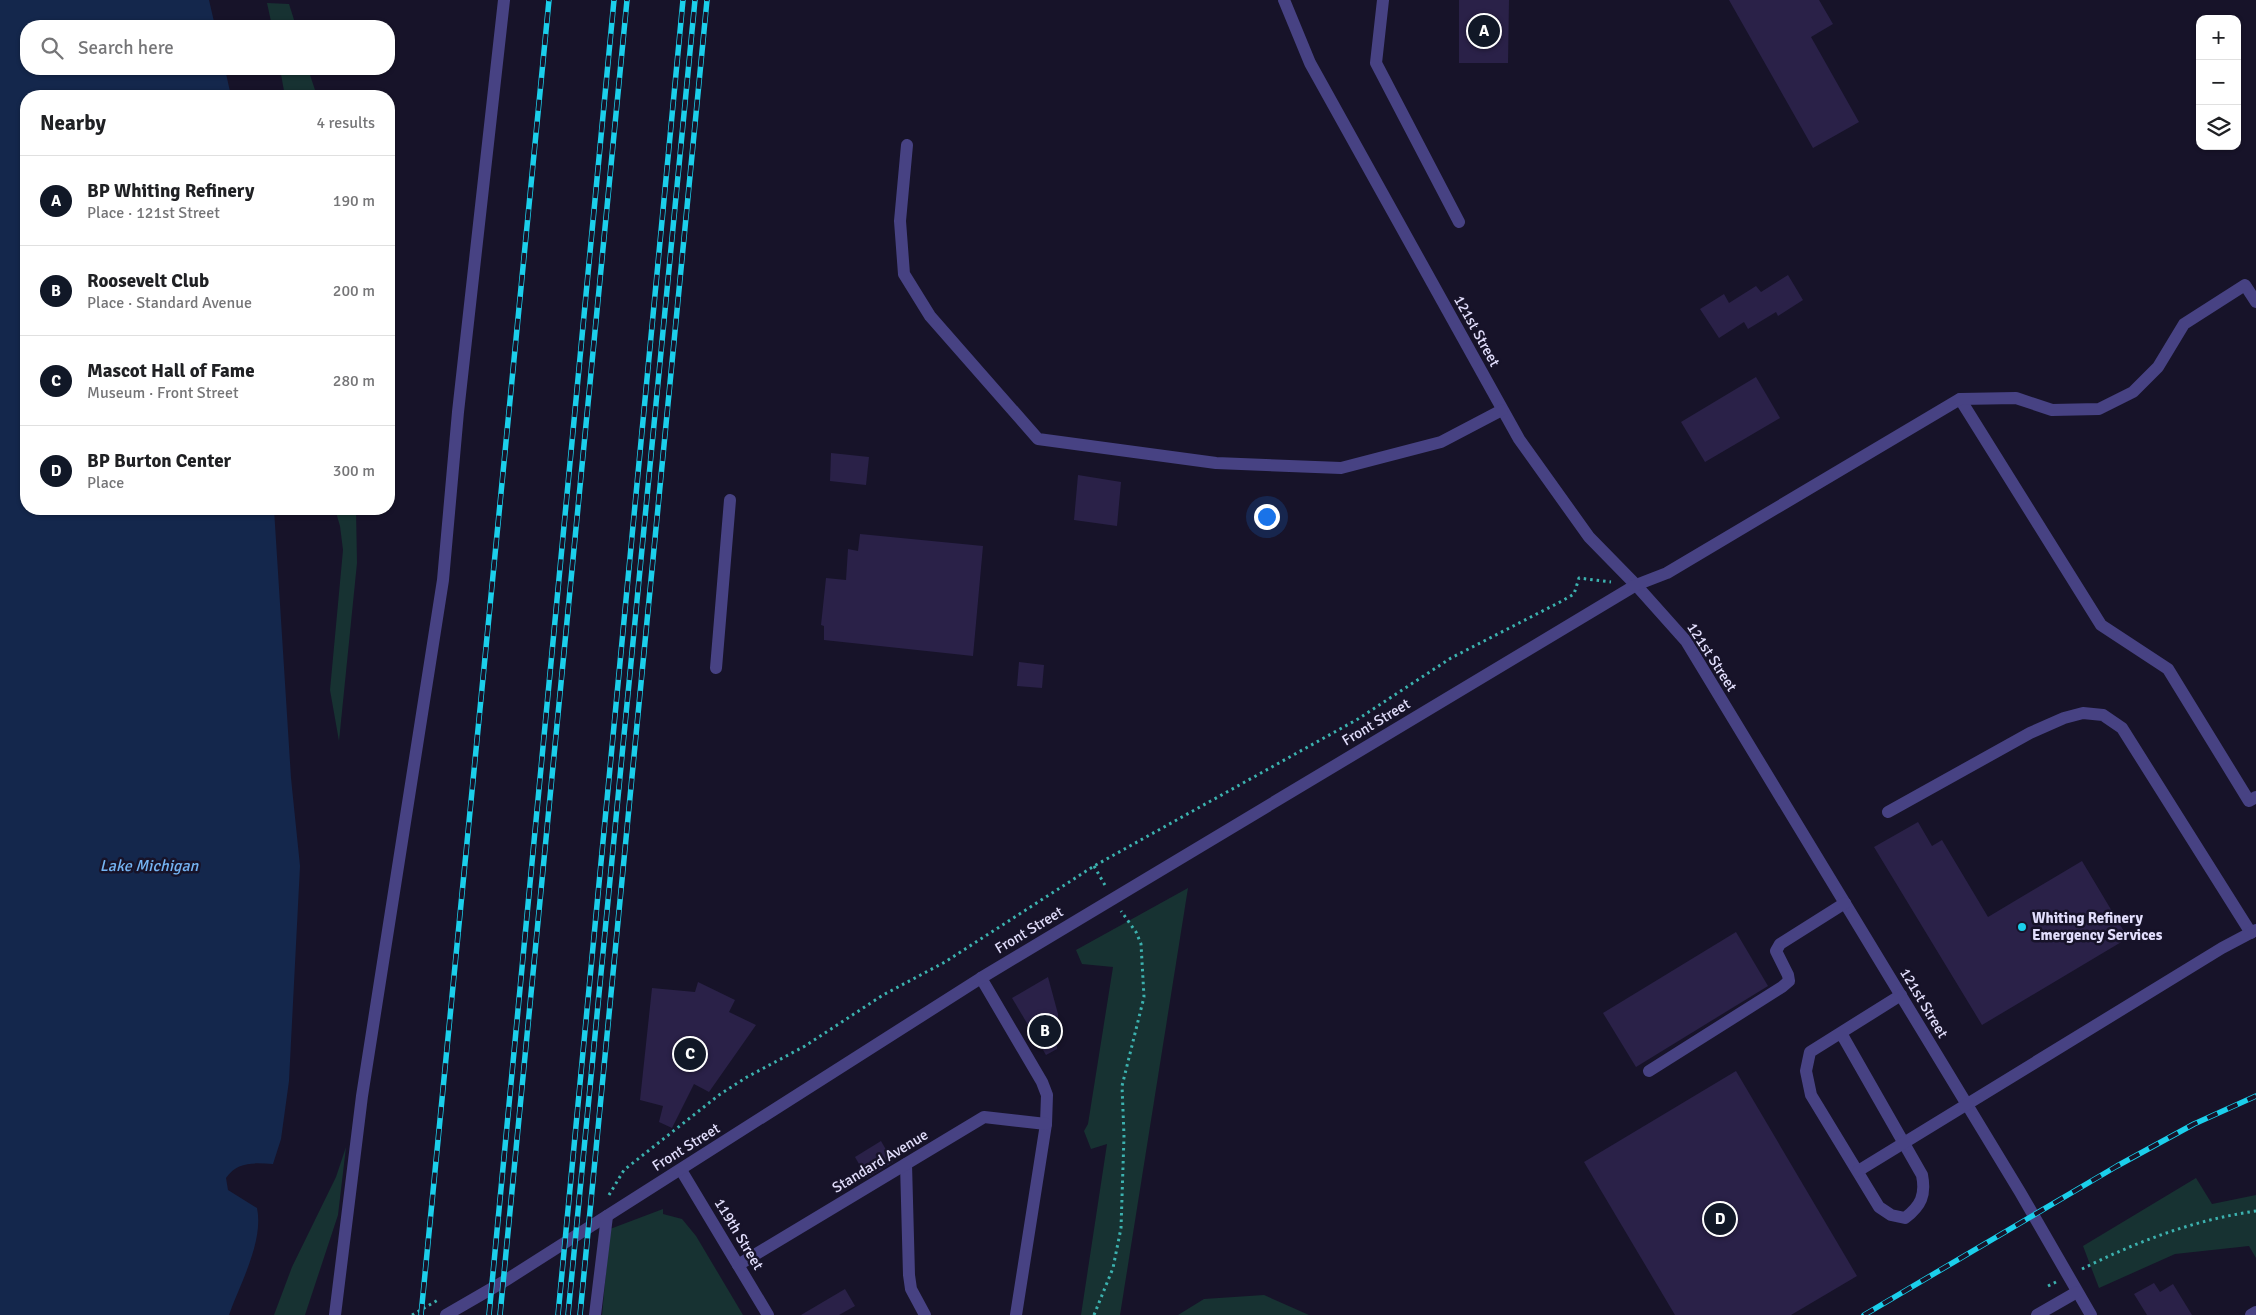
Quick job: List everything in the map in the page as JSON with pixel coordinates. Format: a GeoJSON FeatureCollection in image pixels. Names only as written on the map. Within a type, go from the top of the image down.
{"type":"FeatureCollection","features":[{"type":"Feature","properties":{"kind":"street"},"geometry":{"type":"LineString","coordinates":[[335,1315],[362,1096],[443,580],[458,412],[504,0]]}},
{"type":"Feature","properties":{"kind":"street","name":"121st Street"},"geometry":{"type":"LineString","coordinates":[[1284,0],[1310,63],[1519,439],[1589,537],[1636,585],[1686,641],[1901,995],[2091,1315]]}},
{"type":"Feature","properties":{"kind":"street"},"geometry":{"type":"LineString","coordinates":[[1384,0],[1376,63],[1460,222]]}},
{"type":"Feature","properties":{"kind":"street"},"geometry":{"type":"LineString","coordinates":[[907,145],[900,221],[904,274],[930,316],[1038,439],[1216,463],[1341,468],[1441,442],[1502,410]]}},
{"type":"Feature","properties":{"kind":"street"},"geometry":{"type":"LineString","coordinates":[[1960,399],[2016,398],[2052,410],[2099,409],[2133,392],[2158,367],[2184,324],[2246,284],[2256,302]]}},
{"type":"Feature","properties":{"kind":"street"},"geometry":{"type":"LineString","coordinates":[[1960,399],[2101,625],[2168,669],[2249,801],[2256,797]]}},
{"type":"Feature","properties":{"kind":"street","name":"Front Street"},"geometry":{"type":"LineString","coordinates":[[446,1315],[503,1282],[681,1170],[981,978],[1636,585],[1667,573],[1960,399]]}},
{"type":"Feature","properties":{"kind":"street"},"geometry":{"type":"LineString","coordinates":[[716,668],[730,500]]}},
{"type":"Feature","properties":{"kind":"street"},"geometry":{"type":"LineString","coordinates":[[1858,1171],[2214,953],[2253,932],[2122,728],[2103,715],[2083,713],[2064,718],[2030,733],[1888,812]]}},
{"type":"Feature","properties":{"kind":"street"},"geometry":{"type":"LineString","coordinates":[[1649,1071],[1789,981],[1776,951],[1780,944],[1845,903]]}},
{"type":"Feature","properties":{"kind":"street"},"geometry":{"type":"LineString","coordinates":[[981,978],[1042,1082],[1046,1095],[1046,1124],[1016,1315]]}},
{"type":"Feature","properties":{"kind":"street"},"geometry":{"type":"LineString","coordinates":[[1841,1033],[1922,1175],[1924,1185],[1917,1209],[1905,1218],[1891,1215],[1880,1207],[1811,1095],[1806,1071],[1810,1052],[1901,995]]}},
{"type":"Feature","properties":{"kind":"street","name":"Standard Avenue"},"geometry":{"type":"LineString","coordinates":[[738,1265],[984,1117],[1046,1124]]}},
{"type":"Feature","properties":{"kind":"street"},"geometry":{"type":"LineString","coordinates":[[906,1164],[909,1275],[911,1289],[924,1315]]}},
{"type":"Feature","properties":{"kind":"street","name":"119th Street"},"geometry":{"type":"LineString","coordinates":[[681,1170],[768,1315]]}},
{"type":"Feature","properties":{"kind":"street"},"geometry":{"type":"LineString","coordinates":[[595,1315],[607,1216]]}},
{"type":"Feature","properties":{"kind":"street"},"geometry":{"type":"LineString","coordinates":[[2038,1315],[2077,1292]]}},
{"type":"Feature","properties":{"kind":"street"},"geometry":{"type":"LineString","coordinates":[[2252,1315],[2256,1312]]}},
{"type":"Feature","properties":{"kind":"path"},"geometry":{"type":"LineString","coordinates":[[602,1199],[614,1189],[624,1170],[719,1095],[747,1077],[805,1046],[883,995],[946,962],[1094,866],[1358,719],[1451,658],[1574,594],[1579,578],[1636,585]]}},
{"type":"Feature","properties":{"kind":"path"},"geometry":{"type":"LineString","coordinates":[[1094,1315],[1113,1268],[1121,1228],[1124,1136],[1122,1086],[1144,997],[1141,944],[1136,932],[1125,918]]}},
{"type":"Feature","properties":{"kind":"path"},"geometry":{"type":"LineString","coordinates":[[2089,1265],[2153,1236],[2199,1222],[2256,1211]]}},
{"type":"Feature","properties":{"kind":"path"},"geometry":{"type":"LineString","coordinates":[[412,1315],[445,1296]]}},
{"type":"Feature","properties":{"kind":"green space"},"geometry":{"type":"Polygon","coordinates":[[[267,3],[289,4],[294,20],[271,20],[267,3]]]}},
{"type":"Feature","properties":{"kind":"green space"},"geometry":{"type":"Polygon","coordinates":[[[281,75],[310,75],[315,90],[284,90],[281,75]]]}},
{"type":"Feature","properties":{"kind":"green space"},"geometry":{"type":"Polygon","coordinates":[[[337,515],[356,515],[357,563],[339,741],[330,690],[343,550],[337,515]]]}},
{"type":"Feature","properties":{"kind":"green space"},"geometry":{"type":"Polygon","coordinates":[[[1188,888],[1120,1315],[1081,1315],[1107,1144],[1091,1149],[1084,1131],[1088,1124],[1113,967],[1082,964],[1076,950],[1188,888]]]}},
{"type":"Feature","properties":{"kind":"green space"},"geometry":{"type":"Polygon","coordinates":[[[346,1147],[338,1215],[305,1315],[274,1315],[292,1267],[336,1177],[346,1147]]]}},
{"type":"Feature","properties":{"kind":"green space"},"geometry":{"type":"Polygon","coordinates":[[[2196,1178],[2212,1204],[2256,1195],[2256,1258],[2249,1246],[2175,1254],[2099,1288],[2083,1246],[2196,1178]]]}},
{"type":"Feature","properties":{"kind":"green space"},"geometry":{"type":"Polygon","coordinates":[[[663,1209],[663,1214],[682,1219],[696,1236],[743,1315],[602,1315],[610,1229],[663,1209]]]}},
{"type":"Feature","properties":{"kind":"green space"},"geometry":{"type":"Polygon","coordinates":[[[1264,1295],[1309,1315],[1178,1315],[1204,1299],[1264,1295]]]}},
{"type":"Feature","properties":{"kind":"water","name":"Lake Michigan"},"geometry":{"type":"Polygon","coordinates":[[[0,0],[209,0],[214,20],[20,20],[20,75],[226,75],[230,90],[20,90],[20,515],[274,515],[291,778],[300,866],[289,1081],[281,1139],[273,1164],[246,1164],[235,1168],[226,1178],[228,1190],[257,1208],[258,1221],[257,1234],[250,1262],[229,1315],[0,1315],[0,0]]]}},
{"type":"Feature","properties":{"kind":"building"},"geometry":{"type":"Polygon","coordinates":[[[1459,0],[1509,0],[1508,63],[1459,63],[1459,0]]]}},
{"type":"Feature","properties":{"kind":"building"},"geometry":{"type":"Polygon","coordinates":[[[1729,0],[1819,0],[1833,24],[1811,37],[1859,122],[1813,148],[1729,0]]]}},
{"type":"Feature","properties":{"kind":"building"},"geometry":{"type":"Polygon","coordinates":[[[1788,275],[1803,300],[1778,316],[1776,312],[1748,329],[1744,322],[1719,338],[1700,309],[1724,294],[1729,303],[1756,286],[1761,292],[1788,275]]]}},
{"type":"Feature","properties":{"kind":"building"},"geometry":{"type":"Polygon","coordinates":[[[1756,377],[1780,418],[1705,462],[1681,422],[1756,377]]]}},
{"type":"Feature","properties":{"kind":"building"},"geometry":{"type":"Polygon","coordinates":[[[831,453],[869,457],[866,485],[830,481],[831,453]]]}},
{"type":"Feature","properties":{"kind":"building"},"geometry":{"type":"Polygon","coordinates":[[[1078,475],[1121,482],[1117,526],[1074,520],[1078,475]]]}},
{"type":"Feature","properties":{"kind":"building"},"geometry":{"type":"Polygon","coordinates":[[[860,534],[983,546],[973,656],[824,640],[824,626],[821,625],[826,578],[846,580],[848,549],[858,551],[860,534]]]}},
{"type":"Feature","properties":{"kind":"building"},"geometry":{"type":"Polygon","coordinates":[[[1019,662],[1044,665],[1042,688],[1017,686],[1019,662]]]}},
{"type":"Feature","properties":{"kind":"building","name":"Whiting Refinery Emergency Services"},"geometry":{"type":"Polygon","coordinates":[[[1918,822],[1932,846],[1942,840],[1988,917],[2082,861],[2128,938],[1982,1025],[1874,847],[1918,822]]]}},
{"type":"Feature","properties":{"kind":"building"},"geometry":{"type":"Polygon","coordinates":[[[1736,932],[1768,986],[1636,1067],[1603,1013],[1736,932]]]}},
{"type":"Feature","properties":{"kind":"building"},"geometry":{"type":"Polygon","coordinates":[[[1048,977],[1058,1014],[1057,1049],[1046,1055],[1012,998],[1048,977]]]}},
{"type":"Feature","properties":{"kind":"building"},"geometry":{"type":"Polygon","coordinates":[[[698,982],[735,1000],[729,1012],[756,1025],[709,1092],[694,1084],[672,1128],[659,1122],[663,1106],[640,1100],[652,988],[695,992],[698,982]]]}},
{"type":"Feature","properties":{"kind":"building"},"geometry":{"type":"Polygon","coordinates":[[[1736,1071],[1857,1276],[1791,1315],[1675,1315],[1584,1162],[1736,1071]]]}},
{"type":"Feature","properties":{"kind":"building"},"geometry":{"type":"Polygon","coordinates":[[[881,1141],[893,1162],[867,1178],[855,1157],[881,1141]]]}},
{"type":"Feature","properties":{"kind":"building"},"geometry":{"type":"Polygon","coordinates":[[[2154,1283],[2160,1292],[2173,1284],[2192,1315],[2147,1315],[2134,1294],[2154,1283]]]}},
{"type":"Feature","properties":{"kind":"building"},"geometry":{"type":"Polygon","coordinates":[[[845,1289],[855,1306],[839,1315],[801,1315],[845,1289]]]}},
{"type":"Feature","properties":{"kind":"railway"},"geometry":{"type":"LineString","coordinates":[[421,1315],[549,0]]}},
{"type":"Feature","properties":{"kind":"railway"},"geometry":{"type":"LineString","coordinates":[[489,1315],[614,0]]}},
{"type":"Feature","properties":{"kind":"railway"},"geometry":{"type":"LineString","coordinates":[[500,1315],[627,0]]}},
{"type":"Feature","properties":{"kind":"railway"},"geometry":{"type":"LineString","coordinates":[[558,1315],[683,0]]}},
{"type":"Feature","properties":{"kind":"railway"},"geometry":{"type":"LineString","coordinates":[[568,1315],[695,0]]}},
{"type":"Feature","properties":{"kind":"railway"},"geometry":{"type":"LineString","coordinates":[[580,1315],[707,0]]}},
{"type":"Feature","properties":{"kind":"railway"},"geometry":{"type":"LineString","coordinates":[[1864,1315],[2117,1166],[2194,1124],[2256,1096]]}},
{"type":"Feature","properties":{"kind":"place","name":"BP Whiting Refinery"},"geometry":{"type":"Point","coordinates":[1484,31]}},
{"type":"Feature","properties":{"kind":"place","name":"Whiting Refinery Emergency Services"},"geometry":{"type":"Point","coordinates":[2022,927]}},
{"type":"Feature","properties":{"kind":"place","name":"Roosevelt Club"},"geometry":{"type":"Point","coordinates":[1045,1031]}},
{"type":"Feature","properties":{"kind":"place","name":"Mascot Hall of Fame"},"geometry":{"type":"Point","coordinates":[690,1054]}},
{"type":"Feature","properties":{"kind":"place","name":"BP Burton Center"},"geometry":{"type":"Point","coordinates":[1720,1219]}}]}
